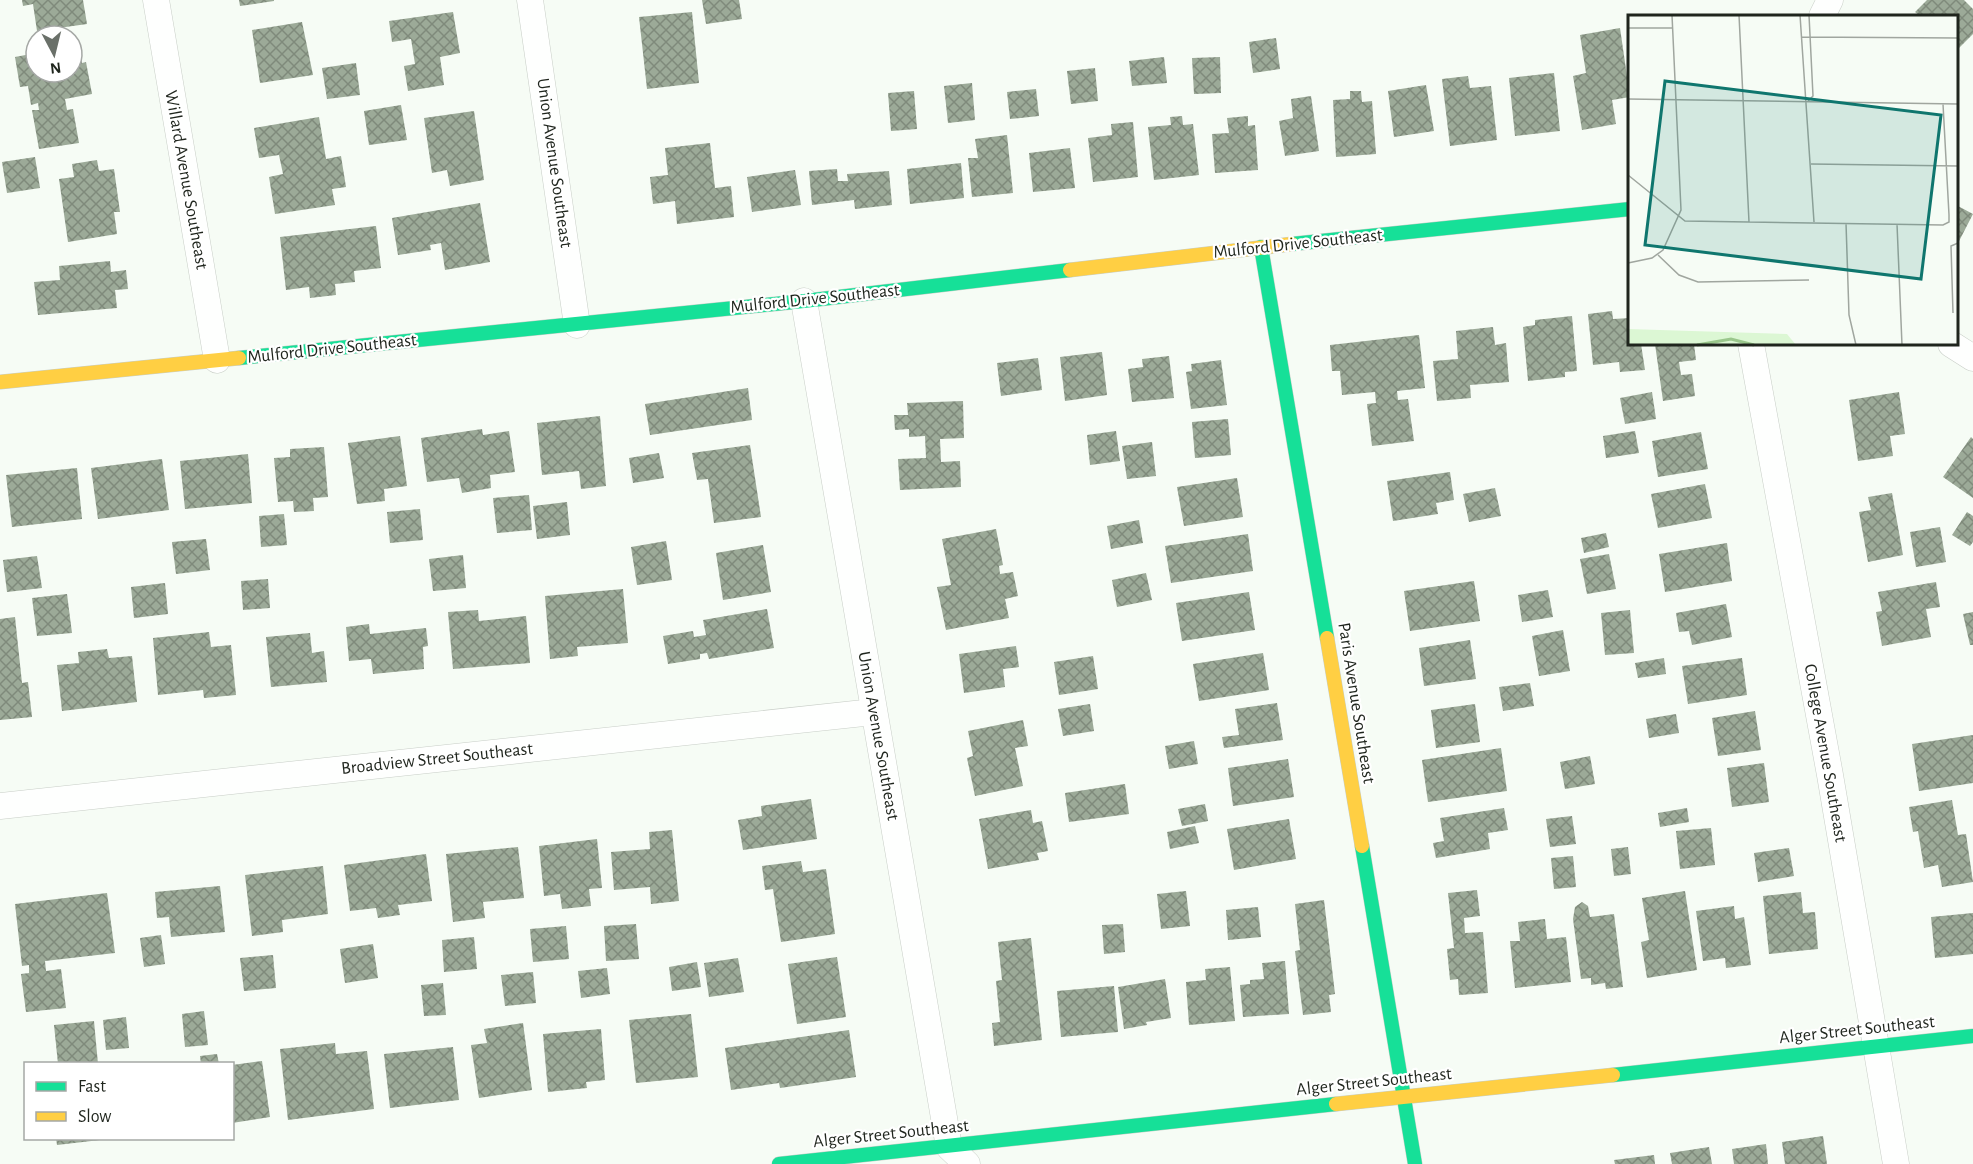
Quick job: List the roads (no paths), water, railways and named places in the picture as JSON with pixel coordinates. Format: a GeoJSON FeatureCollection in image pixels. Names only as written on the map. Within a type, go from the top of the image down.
{"type":"FeatureCollection","features":[{"type":"Feature","properties":{"kind":"street","name":"Willard Avenue Southeast"},"geometry":{"type":"LineString","coordinates":[[156,0],[217,360]]}},
{"type":"Feature","properties":{"kind":"street","name":"Union Avenue Southeast"},"geometry":{"type":"LineString","coordinates":[[530,0],[577,325]]}},
{"type":"Feature","properties":{"kind":"street"},"geometry":{"type":"LineString","coordinates":[[1822,15],[1830,0]]}},
{"type":"Feature","properties":{"kind":"street","name":"Mulford Drive Southeast"},"geometry":{"type":"LineString","coordinates":[[0,382],[804,301],[1262,247],[1628,209]]}},
{"type":"Feature","properties":{"kind":"street","name":"Paris Avenue Southeast"},"geometry":{"type":"LineString","coordinates":[[1262,247],[1402,1098],[1415,1164]]}},
{"type":"Feature","properties":{"kind":"street","name":"Union Avenue Southeast"},"geometry":{"type":"LineString","coordinates":[[804,301],[951,1158]]}},
{"type":"Feature","properties":{"kind":"street","name":"College Avenue Southeast"},"geometry":{"type":"LineString","coordinates":[[1751,345],[1830,775],[1896,1164]]}},
{"type":"Feature","properties":{"kind":"street"},"geometry":{"type":"LineString","coordinates":[[1953,345],[1973,358]]}},
{"type":"Feature","properties":{"kind":"street","name":"Broadview Street Southeast"},"geometry":{"type":"LineString","coordinates":[[0,806],[873,712]]}},
{"type":"Feature","properties":{"kind":"street","name":"Alger Street Southeast"},"geometry":{"type":"LineString","coordinates":[[779,1164],[951,1158],[1402,1098],[1973,1036]]}}]}
